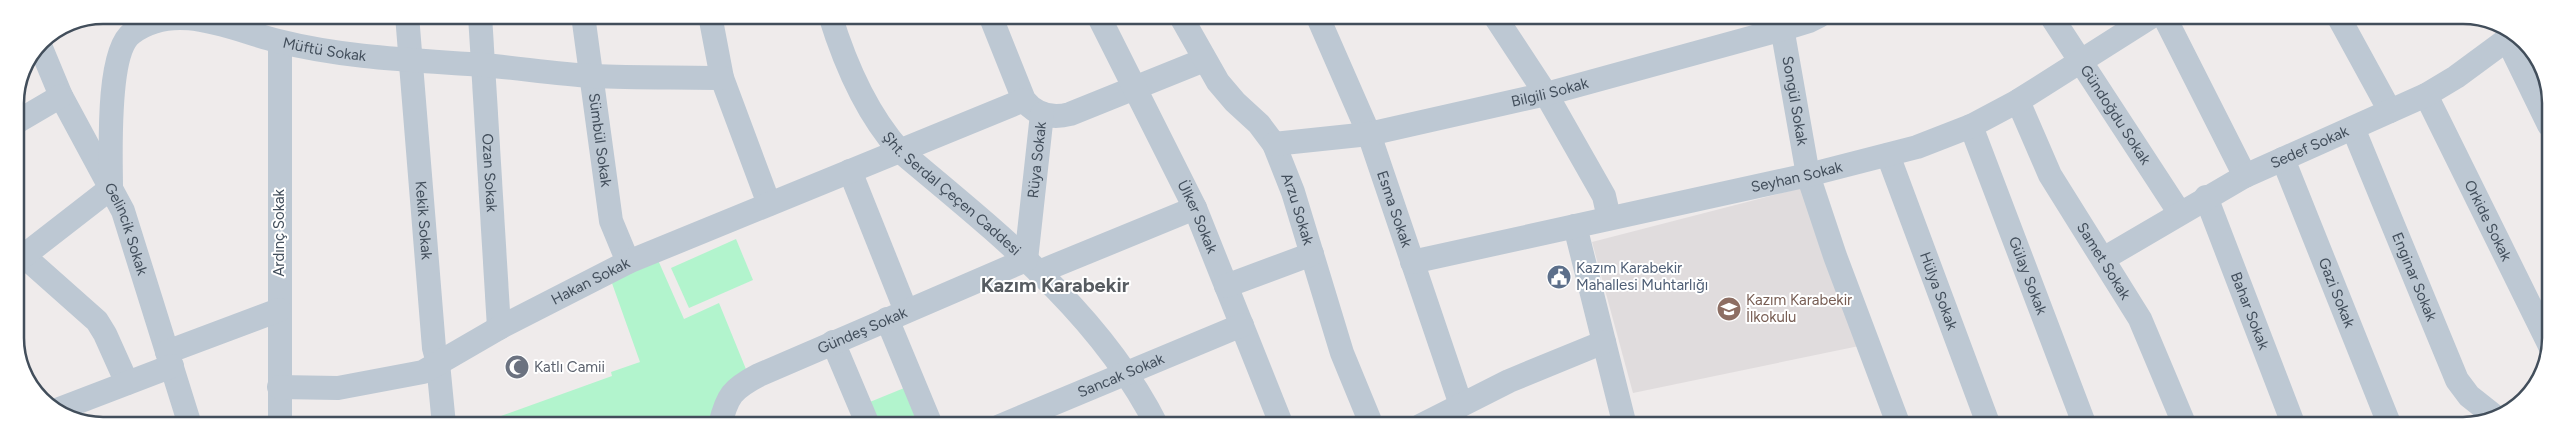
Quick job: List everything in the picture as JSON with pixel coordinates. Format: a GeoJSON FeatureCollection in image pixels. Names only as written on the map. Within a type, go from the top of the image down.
{"type":"FeatureCollection","features":[{"type":"Feature","properties":{"kind":"street","name":"Müftü Sokak"},"geometry":{"type":"LineString","coordinates":[[111,188],[112,111],[118,58],[134,24]]}},
{"type":"Feature","properties":{"kind":"street","name":"Müftü Sokak"},"geometry":{"type":"LineString","coordinates":[[219,24],[280,42],[374,58],[483,65],[592,76],[722,78]]}},
{"type":"Feature","properties":{"kind":"street","name":"Kekik Sokak"},"geometry":{"type":"LineString","coordinates":[[408,24],[434,348],[438,363],[443,417]]}},
{"type":"Feature","properties":{"kind":"street","name":"Ozan Sokak"},"geometry":{"type":"LineString","coordinates":[[481,24],[499,328]]}},
{"type":"Feature","properties":{"kind":"street","name":"Sümbül Sokak"},"geometry":{"type":"LineString","coordinates":[[584,24],[611,221],[628,262]]}},
{"type":"Feature","properties":{"kind":"street"},"geometry":{"type":"LineString","coordinates":[[712,24],[722,78],[769,204]]}},
{"type":"Feature","properties":{"kind":"street","name":"Şht. Serdal Çeçen Caddesi"},"geometry":{"type":"LineString","coordinates":[[833,24],[852,75],[869,110],[883,132],[900,151],[1033,266],[1127,372],[1152,417]]}},
{"type":"Feature","properties":{"kind":"street","name":"Rüya Sokak"},"geometry":{"type":"LineString","coordinates":[[994,24],[1033,107],[1033,266]]}},
{"type":"Feature","properties":{"kind":"street","name":"Ülker Sokak"},"geometry":{"type":"LineString","coordinates":[[1103,24],[1195,208],[1278,417]]}},
{"type":"Feature","properties":{"kind":"street","name":"Arzu Sokak"},"geometry":{"type":"LineString","coordinates":[[1185,24],[1204,60],[1224,89],[1260,124],[1274,144],[1293,192],[1342,353],[1368,417]]}},
{"type":"Feature","properties":{"kind":"street","name":"Esma Sokak"},"geometry":{"type":"LineString","coordinates":[[1321,24],[1369,134],[1461,405]]}},
{"type":"Feature","properties":{"kind":"street"},"geometry":{"type":"LineString","coordinates":[[1499,24],[1546,94],[1604,196],[1609,218]]}},
{"type":"Feature","properties":{"kind":"street","name":"Bilgili Sokak"},"geometry":{"type":"LineString","coordinates":[[1274,144],[1369,134],[1546,94],[1775,24]]}},
{"type":"Feature","properties":{"kind":"street","name":"Songül Sokak"},"geometry":{"type":"LineString","coordinates":[[1782,24],[1808,175],[1835,256],[1896,417]]}},
{"type":"Feature","properties":{"kind":"street","name":"Gündoğdu Sokak"},"geometry":{"type":"LineString","coordinates":[[2056,24],[2180,212]]}},
{"type":"Feature","properties":{"kind":"street","name":"Seyhan Sokak"},"geometry":{"type":"LineString","coordinates":[[1412,262],[1808,175],[1888,155],[1971,126],[2018,101],[2139,24]]}},
{"type":"Feature","properties":{"kind":"street"},"geometry":{"type":"LineString","coordinates":[[2168,24],[2245,176]]}},
{"type":"Feature","properties":{"kind":"street"},"geometry":{"type":"LineString","coordinates":[[2342,24],[2390,111]]}},
{"type":"Feature","properties":{"kind":"street","name":"Sedef Sokak"},"geometry":{"type":"LineString","coordinates":[[2103,258],[2245,176],[2426,95],[2508,38]]}},
{"type":"Feature","properties":{"kind":"street"},"geometry":{"type":"LineString","coordinates":[[2512,40],[2542,109]]}},
{"type":"Feature","properties":{"kind":"street","name":"Ardınç Sokak"},"geometry":{"type":"LineString","coordinates":[[280,42],[280,417]]}},
{"type":"Feature","properties":{"kind":"street","name":"Gelincik Sokak"},"geometry":{"type":"LineString","coordinates":[[43,52],[61,96],[123,210],[188,417]]}},
{"type":"Feature","properties":{"kind":"street"},"geometry":{"type":"LineString","coordinates":[[1033,107],[1060,117],[1204,60]]}},
{"type":"Feature","properties":{"kind":"street","name":"Orkide Sokak"},"geometry":{"type":"LineString","coordinates":[[2426,95],[2542,330]]}},
{"type":"Feature","properties":{"kind":"street"},"geometry":{"type":"LineString","coordinates":[[24,118],[61,96]]}},
{"type":"Feature","properties":{"kind":"street","name":"Samet Sokak"},"geometry":{"type":"LineString","coordinates":[[2018,101],[2050,175],[2103,258],[2148,334],[2181,417]]}},
{"type":"Feature","properties":{"kind":"street","name":"Hakan Sokak"},"geometry":{"type":"LineString","coordinates":[[279,387],[338,388],[423,372],[499,328],[628,262],[900,151],[1033,107]]}},
{"type":"Feature","properties":{"kind":"street","name":"Gülay Sokak"},"geometry":{"type":"LineString","coordinates":[[1971,126],[2082,417]]}},
{"type":"Feature","properties":{"kind":"street","name":"Enginar Sokak"},"geometry":{"type":"LineString","coordinates":[[2353,128],[2457,380],[2469,396],[2490,412]]}},
{"type":"Feature","properties":{"kind":"street","name":"Hülya Sokak"},"geometry":{"type":"LineString","coordinates":[[1888,155],[1986,417]]}},
{"type":"Feature","properties":{"kind":"street","name":"Gazi Sokak"},"geometry":{"type":"LineString","coordinates":[[2283,159],[2386,417]]}},
{"type":"Feature","properties":{"kind":"street"},"geometry":{"type":"LineString","coordinates":[[850,171],[928,417]]}},
{"type":"Feature","properties":{"kind":"street"},"geometry":{"type":"LineString","coordinates":[[24,252],[111,188]]}},
{"type":"Feature","properties":{"kind":"street","name":"Bahar Sokak"},"geometry":{"type":"LineString","coordinates":[[2206,197],[2291,417]]}},
{"type":"Feature","properties":{"kind":"street","name":"Gündeş Sokak"},"geometry":{"type":"LineString","coordinates":[[722,417],[726,401],[738,387],[759,375],[833,342],[896,315],[1195,208]]}},
{"type":"Feature","properties":{"kind":"street"},"geometry":{"type":"LineString","coordinates":[[1575,226],[1623,417]]}},
{"type":"Feature","properties":{"kind":"street"},"geometry":{"type":"LineString","coordinates":[[1226,286],[1312,254]]}},
{"type":"Feature","properties":{"kind":"street"},"geometry":{"type":"LineString","coordinates":[[24,260],[96,322],[105,334],[127,383]]}},
{"type":"Feature","properties":{"kind":"street"},"geometry":{"type":"LineString","coordinates":[[65,407],[127,383],[170,359],[279,310]]}},
{"type":"Feature","properties":{"kind":"street","name":"Sancak Sokak"},"geometry":{"type":"LineString","coordinates":[[1021,417],[1242,325]]}},
{"type":"Feature","properties":{"kind":"street"},"geometry":{"type":"LineString","coordinates":[[833,342],[864,417]]}},
{"type":"Feature","properties":{"kind":"street"},"geometry":{"type":"LineString","coordinates":[[1438,417],[1509,381],[1604,342]]}},
{"type":"Feature","properties":{"kind":"shaded area","name":"Kazım Karabekir İlkokulu"},"geometry":{"type":"Polygon","coordinates":[[[1801,188],[1859,346],[1633,393],[1592,242],[1801,188]]]}},
{"type":"Feature","properties":{"kind":"green space"},"geometry":{"type":"Polygon","coordinates":[[[736,239],[753,280],[689,308],[671,268],[736,239]]]}},
{"type":"Feature","properties":{"kind":"green space"},"geometry":{"type":"Polygon","coordinates":[[[654,251],[684,319],[719,303],[750,379],[725,417],[498,417],[612,376],[611,372],[640,362],[608,272],[654,251]]]}},
{"type":"Feature","properties":{"kind":"green space"},"geometry":{"type":"Polygon","coordinates":[[[914,384],[928,417],[865,417],[860,406],[914,384]]]}},
{"type":"Feature","properties":{"kind":"place","name":"Kazım Karabekir Mahallesi Muhtarlığı"},"geometry":{"type":"Point","coordinates":[1559,277]}},
{"type":"Feature","properties":{"kind":"place","name":"Kazım Karabekir İlkokulu"},"geometry":{"type":"Point","coordinates":[1729,309]}},
{"type":"Feature","properties":{"kind":"place","name":"Katlı Camii"},"geometry":{"type":"Point","coordinates":[517,367]}},
{"type":"Feature","properties":{"kind":"district","name":"Kazım Karabekir"},"geometry":{"type":"Point","coordinates":[1055,285]}}]}
